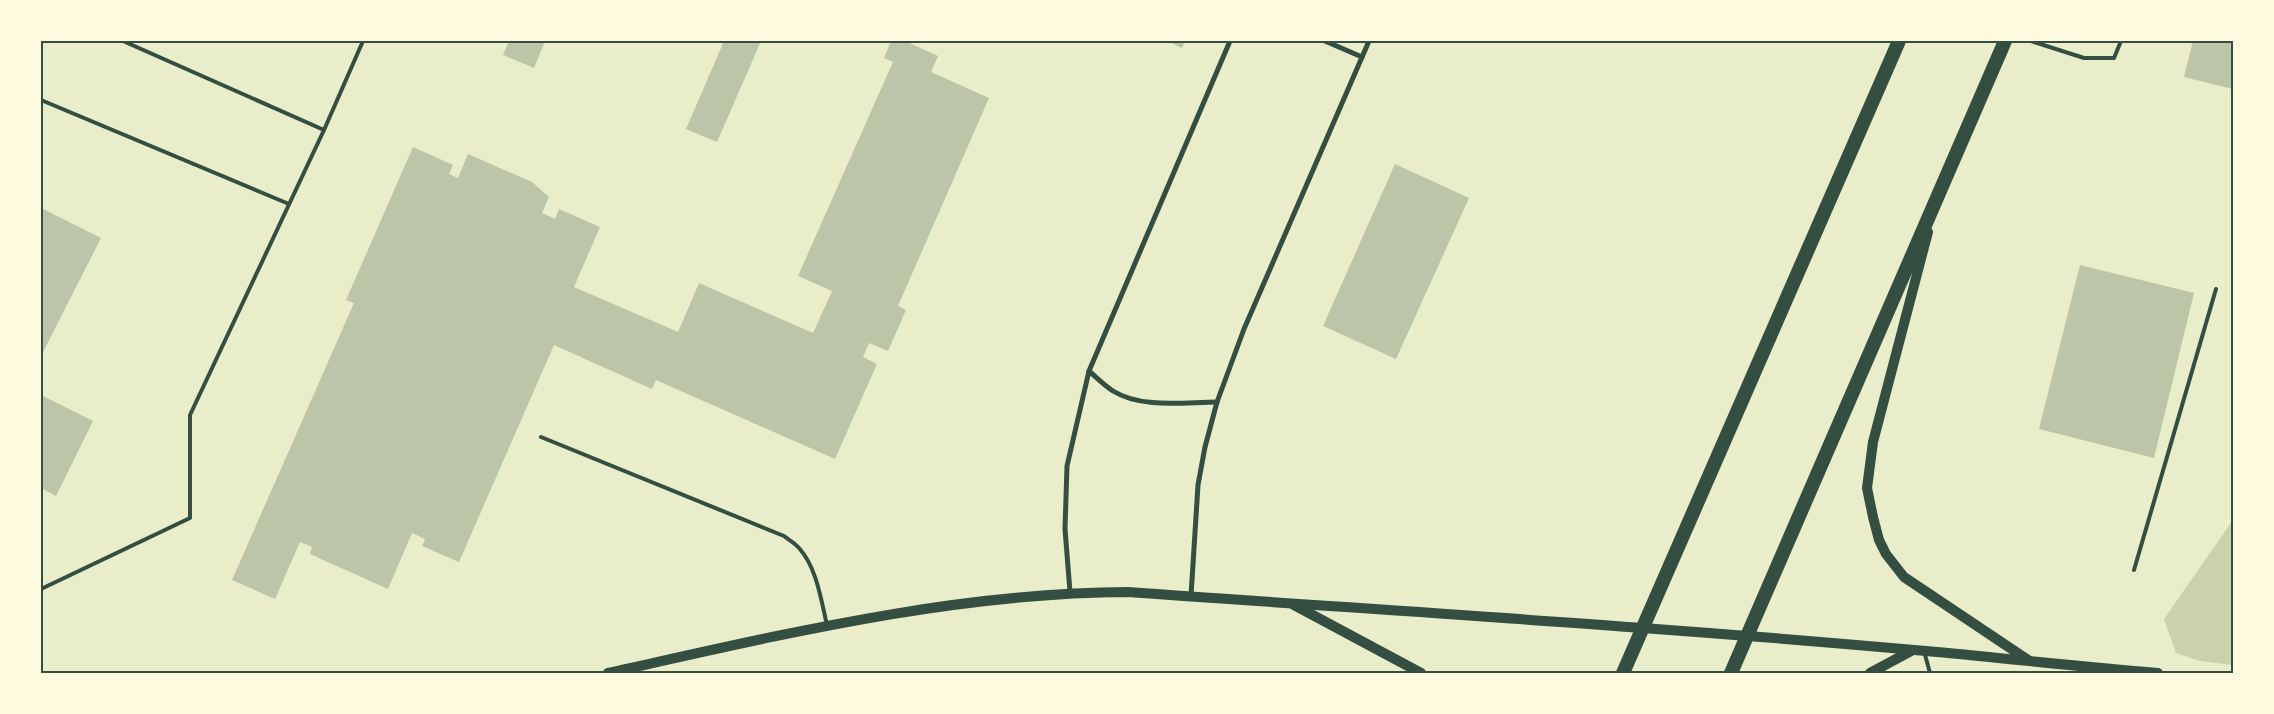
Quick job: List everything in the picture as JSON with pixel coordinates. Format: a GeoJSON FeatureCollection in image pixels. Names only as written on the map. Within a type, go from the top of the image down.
{"type":"FeatureCollection","features":[{"type":"Feature","properties":{"kind":"highway"},"geometry":{"type":"LineString","coordinates":[[1623,673],[1900,41]]}},
{"type":"Feature","properties":{"kind":"highway"},"geometry":{"type":"LineString","coordinates":[[1731,673],[1933,212],[2005,41]]}},
{"type":"Feature","properties":{"kind":"main road"},"geometry":{"type":"LineString","coordinates":[[1933,212],[1873,442],[1867,488],[1873,517],[1879,540],[1886,554],[1904,577],[2030,662]]}},
{"type":"Feature","properties":{"kind":"main road"},"geometry":{"type":"LineString","coordinates":[[608,673],[826,625],[966,602],[1070,592],[1128,592],[1289,602],[1912,650],[2158,673]]}},
{"type":"Feature","properties":{"kind":"main road"},"geometry":{"type":"LineString","coordinates":[[1289,602],[1421,673]]}},
{"type":"Feature","properties":{"kind":"main road"},"geometry":{"type":"LineString","coordinates":[[1870,673],[1912,650]]}},
{"type":"Feature","properties":{"kind":"street"},"geometry":{"type":"LineString","coordinates":[[1070,592],[1065,496],[1071,448],[1089,372],[1230,41]]}},
{"type":"Feature","properties":{"kind":"street"},"geometry":{"type":"LineString","coordinates":[[1325,41],[1362,57]]}},
{"type":"Feature","properties":{"kind":"street"},"geometry":{"type":"LineString","coordinates":[[1191,596],[1198,485],[1204,447],[1217,402],[1244,329],[1369,41]]}},
{"type":"Feature","properties":{"kind":"street"},"geometry":{"type":"LineString","coordinates":[[1089,372],[1113,391],[1126,397],[1145,401],[1217,402]]}},
{"type":"Feature","properties":{"kind":"lane"},"geometry":{"type":"LineString","coordinates":[[123,41],[324,130]]}},
{"type":"Feature","properties":{"kind":"lane"},"geometry":{"type":"LineString","coordinates":[[41,589],[190,518],[190,415],[324,130],[362,41]]}},
{"type":"Feature","properties":{"kind":"lane"},"geometry":{"type":"LineString","coordinates":[[2031,41],[2084,58],[2114,58],[2120,41]]}},
{"type":"Feature","properties":{"kind":"lane"},"geometry":{"type":"LineString","coordinates":[[41,100],[289,204]]}},
{"type":"Feature","properties":{"kind":"lane"},"geometry":{"type":"LineString","coordinates":[[2134,570],[2216,289]]}},
{"type":"Feature","properties":{"kind":"lane"},"geometry":{"type":"LineString","coordinates":[[541,437],[784,536],[799,547],[808,560],[820,596],[826,625]]}},
{"type":"Feature","properties":{"kind":"lane"},"geometry":{"type":"LineString","coordinates":[[1924,651],[1930,673]]}},
{"type":"Feature","properties":{"kind":"green space"},"geometry":{"type":"Polygon","coordinates":[[[2233,520],[2233,665],[2200,661],[2176,653],[2164,619],[2233,520]]]}},
{"type":"Feature","properties":{"kind":"building"},"geometry":{"type":"Polygon","coordinates":[[[509,41],[545,41],[534,68],[503,55],[509,41]]]}},
{"type":"Feature","properties":{"kind":"building"},"geometry":{"type":"Polygon","coordinates":[[[724,41],[761,41],[717,142],[686,129],[724,41]]]}},
{"type":"Feature","properties":{"kind":"building"},"geometry":{"type":"Polygon","coordinates":[[[891,41],[905,41],[938,56],[931,72],[989,98],[898,306],[906,310],[888,351],[869,343],[863,357],[877,364],[835,459],[656,380],[652,389],[554,345],[459,562],[422,546],[425,539],[412,533],[388,589],[310,554],[312,547],[300,542],[275,599],[232,580],[354,303],[346,300],[413,147],[453,165],[449,174],[458,178],[468,154],[532,182],[549,197],[542,213],[555,219],[559,209],[600,227],[574,287],[678,332],[699,283],[813,333],[832,291],[798,276],[893,62],[884,58],[891,41]]]}},
{"type":"Feature","properties":{"kind":"building"},"geometry":{"type":"Polygon","coordinates":[[[1167,41],[1185,41],[1182,48],[1167,41]]]}},
{"type":"Feature","properties":{"kind":"building"},"geometry":{"type":"Polygon","coordinates":[[[2193,41],[2233,41],[2233,89],[2184,77],[2193,41]]]}},
{"type":"Feature","properties":{"kind":"building"},"geometry":{"type":"Polygon","coordinates":[[[1395,164],[1469,198],[1396,359],[1323,326],[1395,164]]]}},
{"type":"Feature","properties":{"kind":"building"},"geometry":{"type":"Polygon","coordinates":[[[41,208],[101,238],[41,356],[41,208]]]}},
{"type":"Feature","properties":{"kind":"building"},"geometry":{"type":"Polygon","coordinates":[[[2080,265],[2194,293],[2154,458],[2039,429],[2080,265]]]}},
{"type":"Feature","properties":{"kind":"building"},"geometry":{"type":"Polygon","coordinates":[[[41,395],[93,421],[56,496],[41,488],[41,395]]]}}]}
